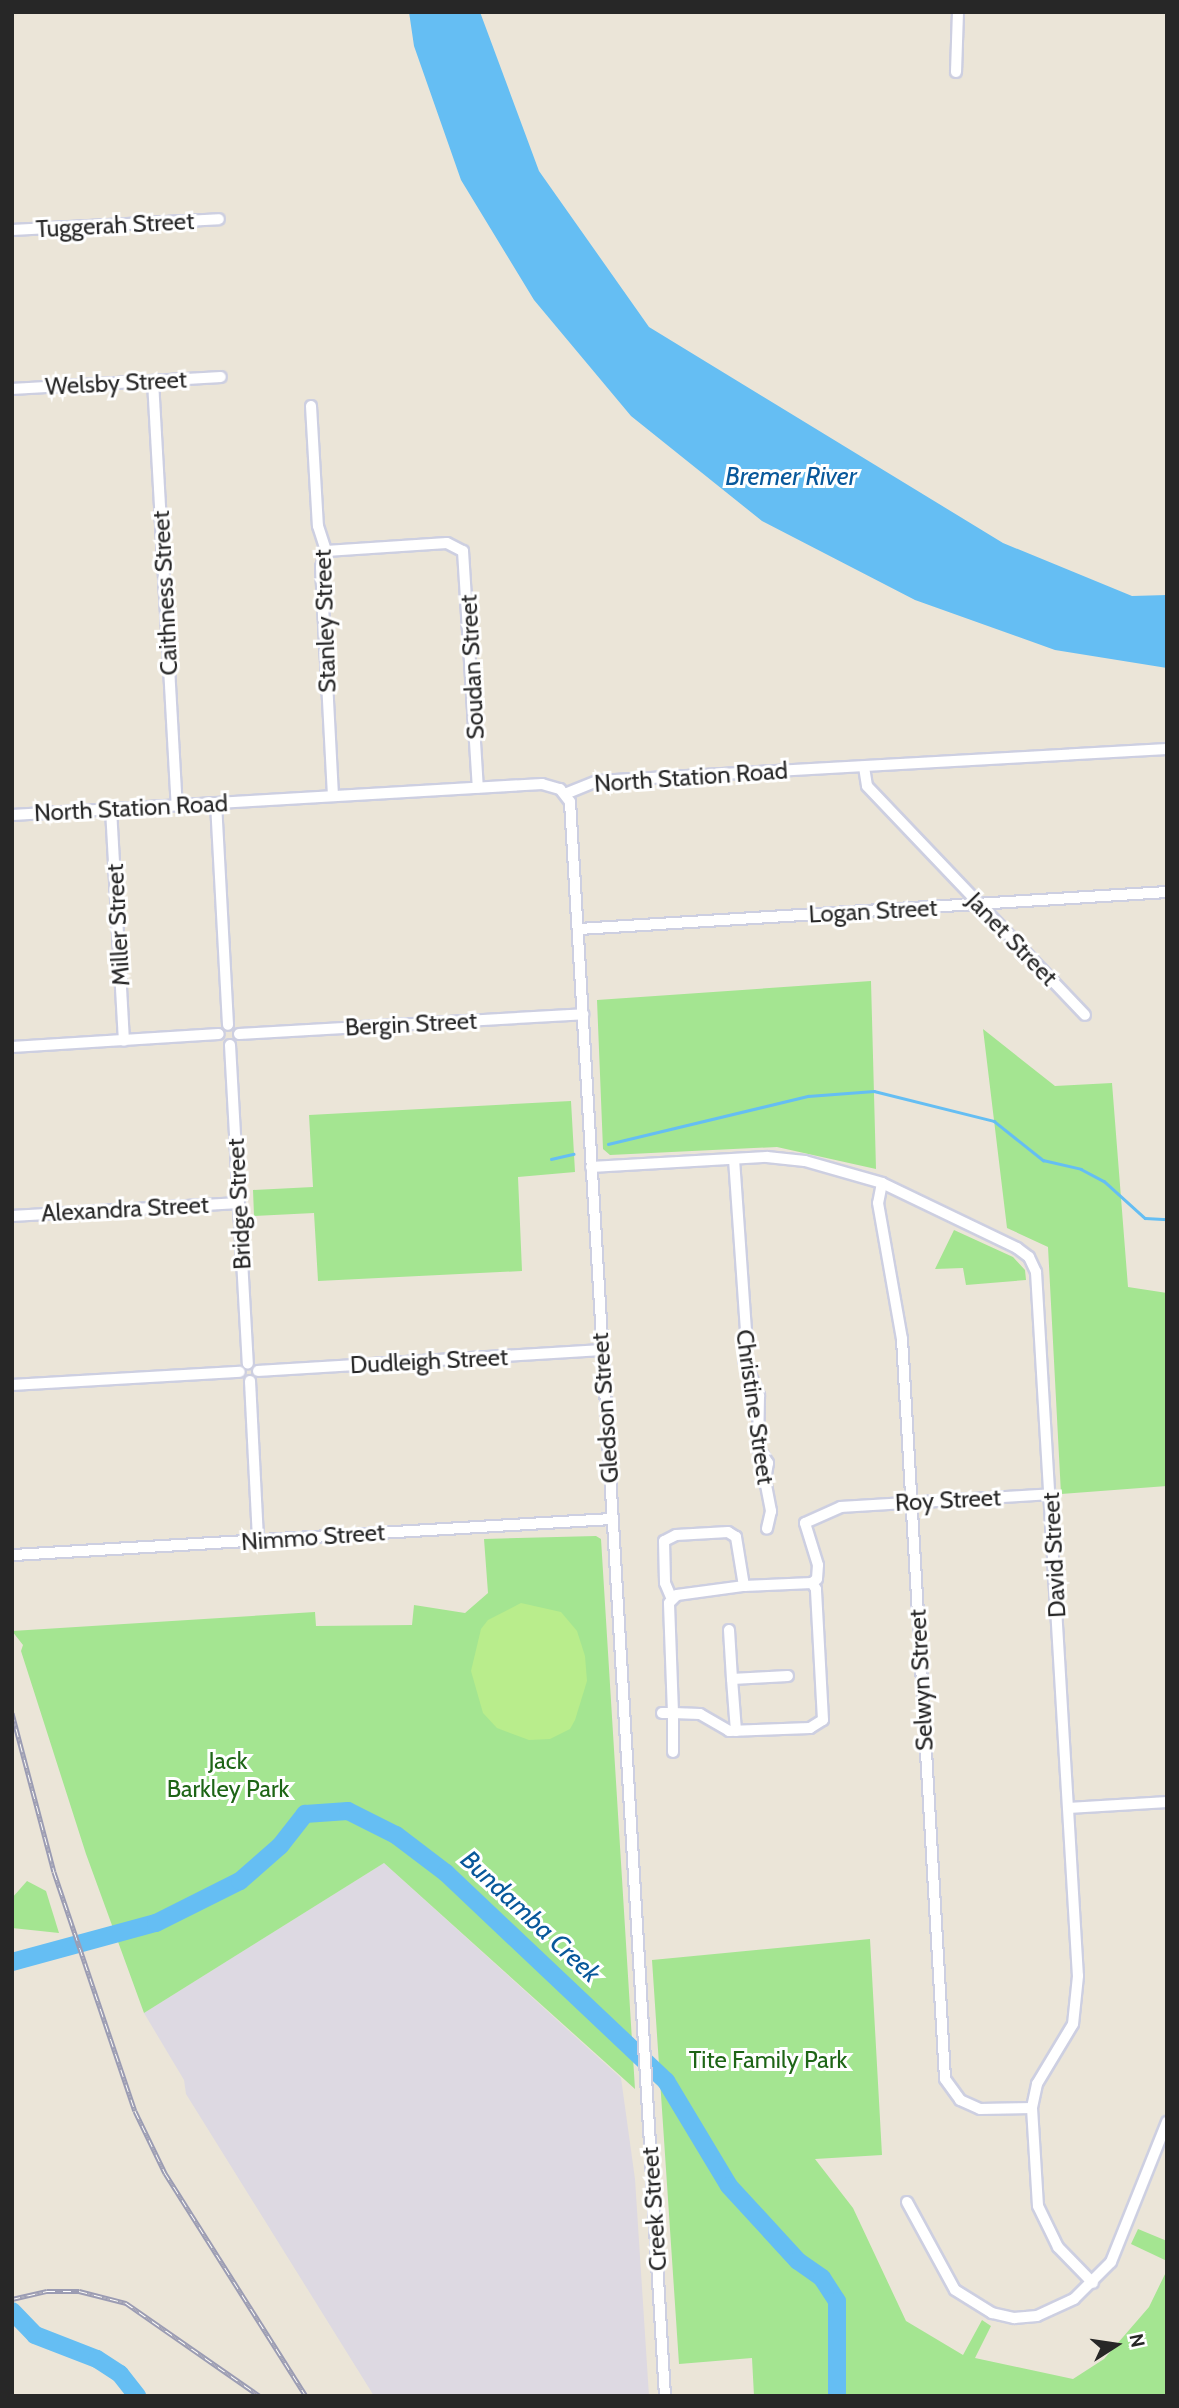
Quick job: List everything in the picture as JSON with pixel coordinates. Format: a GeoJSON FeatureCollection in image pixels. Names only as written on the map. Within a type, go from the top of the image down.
{"type":"FeatureCollection","features":[{"type":"Feature","properties":{"kind":"street"},"geometry":{"type":"LineString","coordinates":[[956,72],[958,12]]}},
{"type":"Feature","properties":{"kind":"street","name":"Tuggerah Street"},"geometry":{"type":"LineString","coordinates":[[12,230],[219,219]]}},
{"type":"Feature","properties":{"kind":"street","name":"Welsby Street"},"geometry":{"type":"LineString","coordinates":[[12,389],[221,377]]}},
{"type":"Feature","properties":{"kind":"street","name":"Caithness Street"},"geometry":{"type":"LineString","coordinates":[[153,381],[177,805]]}},
{"type":"Feature","properties":{"kind":"street","name":"Stanley Street"},"geometry":{"type":"LineString","coordinates":[[311,406],[318,526],[326,551],[321,567],[333,796]]}},
{"type":"Feature","properties":{"kind":"street","name":"Soudan Street"},"geometry":{"type":"LineString","coordinates":[[326,551],[447,543],[460,547],[466,563],[478,788]]}},
{"type":"Feature","properties":{"kind":"street","name":"North Station Road"},"geometry":{"type":"LineString","coordinates":[[12,815],[551,785],[565,794],[597,781],[1167,749]]}},
{"type":"Feature","properties":{"kind":"street","name":"Janet Street"},"geometry":{"type":"LineString","coordinates":[[864,767],[867,786],[1085,1015]]}},
{"type":"Feature","properties":{"kind":"street","name":"Gledson Street"},"geometry":{"type":"LineString","coordinates":[[565,794],[571,811],[579,929],[641,2023]]}},
{"type":"Feature","properties":{"kind":"street"},"geometry":{"type":"LineString","coordinates":[[216,803],[228,1025],[239,1034],[230,1045],[219,1034]]}},
{"type":"Feature","properties":{"kind":"street","name":"Miller Street"},"geometry":{"type":"LineString","coordinates":[[111,809],[124,1041]]}},
{"type":"Feature","properties":{"kind":"street","name":"Logan Street"},"geometry":{"type":"LineString","coordinates":[[579,929],[1167,892]]}},
{"type":"Feature","properties":{"kind":"street","name":"Bergin Street"},"geometry":{"type":"LineString","coordinates":[[239,1034],[583,1014]]}},
{"type":"Feature","properties":{"kind":"street"},"geometry":{"type":"LineString","coordinates":[[12,1047],[219,1034],[228,1025]]}},
{"type":"Feature","properties":{"kind":"street","name":"Bridge Street"},"geometry":{"type":"LineString","coordinates":[[230,1045],[248,1363]]}},
{"type":"Feature","properties":{"kind":"street","name":"David Street"},"geometry":{"type":"LineString","coordinates":[[591,1167],[784,1157],[882,1183],[1029,1257],[1036,1272],[1069,1808],[1077,2003],[1063,2046],[1037,2084],[1032,2108],[1038,2206],[1045,2227],[1093,2283]]}},
{"type":"Feature","properties":{"kind":"street","name":"Christine Street"},"geometry":{"type":"LineString","coordinates":[[734,1158],[747,1346],[744,1360],[759,1396],[758,1448],[768,1463],[765,1479],[771,1511],[767,1529]]}},
{"type":"Feature","properties":{"kind":"street","name":"Selwyn Street"},"geometry":{"type":"LineString","coordinates":[[882,1183],[878,1203],[902,1339],[945,2079],[960,2100],[980,2109],[1032,2108]]}},
{"type":"Feature","properties":{"kind":"street","name":"Alexandra Street"},"geometry":{"type":"LineString","coordinates":[[12,1216],[239,1203]]}},
{"type":"Feature","properties":{"kind":"street","name":"Dudleigh Street"},"geometry":{"type":"LineString","coordinates":[[258,1371],[601,1350]]}},
{"type":"Feature","properties":{"kind":"street"},"geometry":{"type":"LineString","coordinates":[[12,1385],[240,1372],[248,1363],[258,1371],[250,1381],[258,1540]]}},
{"type":"Feature","properties":{"kind":"street"},"geometry":{"type":"LineString","coordinates":[[240,1372],[250,1381]]}},
{"type":"Feature","properties":{"kind":"street","name":"Roy Street"},"geometry":{"type":"LineString","coordinates":[[812,1583],[817,1579],[818,1565],[805,1523],[845,1506],[1051,1494]]}},
{"type":"Feature","properties":{"kind":"street","name":"Nimmo Street"},"geometry":{"type":"LineString","coordinates":[[14,1555],[612,1518]]}},
{"type":"Feature","properties":{"kind":"street"},"geometry":{"type":"LineString","coordinates":[[673,1752],[668,1713],[667,1610],[671,1597],[665,1584],[664,1541],[676,1535],[732,1534],[739,1542],[744,1586]]}},
{"type":"Feature","properties":{"kind":"street"},"geometry":{"type":"LineString","coordinates":[[668,1713],[692,1712],[721,1730],[736,1731],[810,1728],[823,1720],[818,1597],[812,1583],[744,1586],[671,1597]]}},
{"type":"Feature","properties":{"kind":"street"},"geometry":{"type":"LineString","coordinates":[[729,1630],[736,1731]]}},
{"type":"Feature","properties":{"kind":"street"},"geometry":{"type":"LineString","coordinates":[[732,1679],[788,1676]]}},
{"type":"Feature","properties":{"kind":"street"},"geometry":{"type":"LineString","coordinates":[[1069,1808],[1167,1802]]}},
{"type":"Feature","properties":{"kind":"street","name":"Creek Street"},"geometry":{"type":"LineString","coordinates":[[641,2023],[665,2396]]}},
{"type":"Feature","properties":{"kind":"street"},"geometry":{"type":"LineString","coordinates":[[907,2202],[942,2272],[970,2304],[1014,2318],[1037,2316],[1058,2309],[1093,2283],[1111,2262],[1167,2122]]}},
{"type":"Feature","properties":{"kind":"shaded area"},"geometry":{"type":"Polygon","coordinates":[[[384,1863],[621,2078],[635,2179],[649,2396],[374,2396],[186,2094],[184,2080],[144,2013],[384,1863]]]}},
{"type":"Feature","properties":{"kind":"green space"},"geometry":{"type":"Polygon","coordinates":[[[871,981],[876,1169],[777,1147],[610,1155],[603,1149],[597,1000],[871,981]]]}},
{"type":"Feature","properties":{"kind":"green space"},"geometry":{"type":"Polygon","coordinates":[[[983,1029],[1055,1086],[1112,1083],[1128,1287],[1167,1293],[1167,1486],[1061,1494],[1048,1247],[1007,1228],[983,1029]]]}},
{"type":"Feature","properties":{"kind":"green space"},"geometry":{"type":"Polygon","coordinates":[[[571,1101],[575,1172],[518,1177],[522,1271],[318,1281],[314,1213],[254,1216],[253,1190],[313,1187],[309,1115],[571,1101]]]}},
{"type":"Feature","properties":{"kind":"green space"},"geometry":{"type":"Polygon","coordinates":[[[954,1230],[1013,1257],[1025,1270],[1026,1280],[966,1285],[963,1268],[935,1269],[954,1230]]]}},
{"type":"Feature","properties":{"kind":"green space","name":"Jack Barkley Park"},"geometry":{"type":"Polygon","coordinates":[[[596,1536],[601,1539],[635,2089],[384,1863],[144,2013],[86,1854],[21,1651],[23,1645],[12,1631],[315,1612],[316,1626],[412,1625],[414,1605],[465,1613],[488,1593],[484,1539],[596,1536]]]}},
{"type":"Feature","properties":{"kind":"green space"},"geometry":{"type":"Polygon","coordinates":[[[521,1603],[561,1612],[577,1631],[585,1656],[587,1681],[575,1720],[570,1729],[550,1739],[529,1740],[497,1728],[483,1713],[471,1671],[481,1629],[488,1620],[521,1603]]]}},
{"type":"Feature","properties":{"kind":"green space"},"geometry":{"type":"Polygon","coordinates":[[[27,1881],[46,1891],[59,1933],[12,1928],[12,1898],[27,1881]]]}},
{"type":"Feature","properties":{"kind":"green space","name":"Tite Family Park"},"geometry":{"type":"Polygon","coordinates":[[[870,1939],[882,2155],[815,2159],[853,2208],[906,2321],[963,2355],[982,2320],[991,2326],[975,2358],[1073,2379],[1104,2359],[1149,2307],[1167,2270],[1167,2396],[754,2396],[752,2358],[679,2364],[652,1960],[870,1939]]]}},
{"type":"Feature","properties":{"kind":"green space"},"geometry":{"type":"Polygon","coordinates":[[[1138,2229],[1167,2241],[1167,2261],[1131,2244],[1138,2229]]]}},
{"type":"Feature","properties":{"kind":"water","name":"Bremer River"},"geometry":{"type":"Polygon","coordinates":[[[409,12],[480,12],[539,171],[649,327],[1003,543],[1132,596],[1167,595],[1167,668],[1055,650],[915,600],[762,521],[631,416],[534,300],[461,180],[414,46],[409,12]]]}},
{"type":"Feature","properties":{"kind":"waterway"},"geometry":{"type":"LineString","coordinates":[[608,1144],[808,1096],[874,1091],[994,1121],[1043,1160],[1081,1169],[1104,1181],[1145,1218],[1167,1219]]}},
{"type":"Feature","properties":{"kind":"waterway"},"geometry":{"type":"LineString","coordinates":[[551,1159],[573,1154]]}},
{"type":"Feature","properties":{"kind":"waterway","name":"Bundamba Creek"},"geometry":{"type":"LineString","coordinates":[[12,1962],[156,1923],[240,1881],[280,1846],[305,1814],[348,1811],[396,1835],[446,1873],[666,2081],[729,2186],[798,2261],[822,2278],[837,2301],[837,2396]]}},
{"type":"Feature","properties":{"kind":"waterway","name":"Bundamba Creek"},"geometry":{"type":"LineString","coordinates":[[12,2311],[35,2335],[97,2359],[120,2374],[137,2396]]}},
{"type":"Feature","properties":{"kind":"railway"},"geometry":{"type":"LineString","coordinates":[[12,1713],[54,1872],[135,2111],[165,2173],[306,2396]]}},
{"type":"Feature","properties":{"kind":"railway"},"geometry":{"type":"LineString","coordinates":[[12,2299],[47,2291],[79,2291],[126,2303],[260,2396]]}}]}
